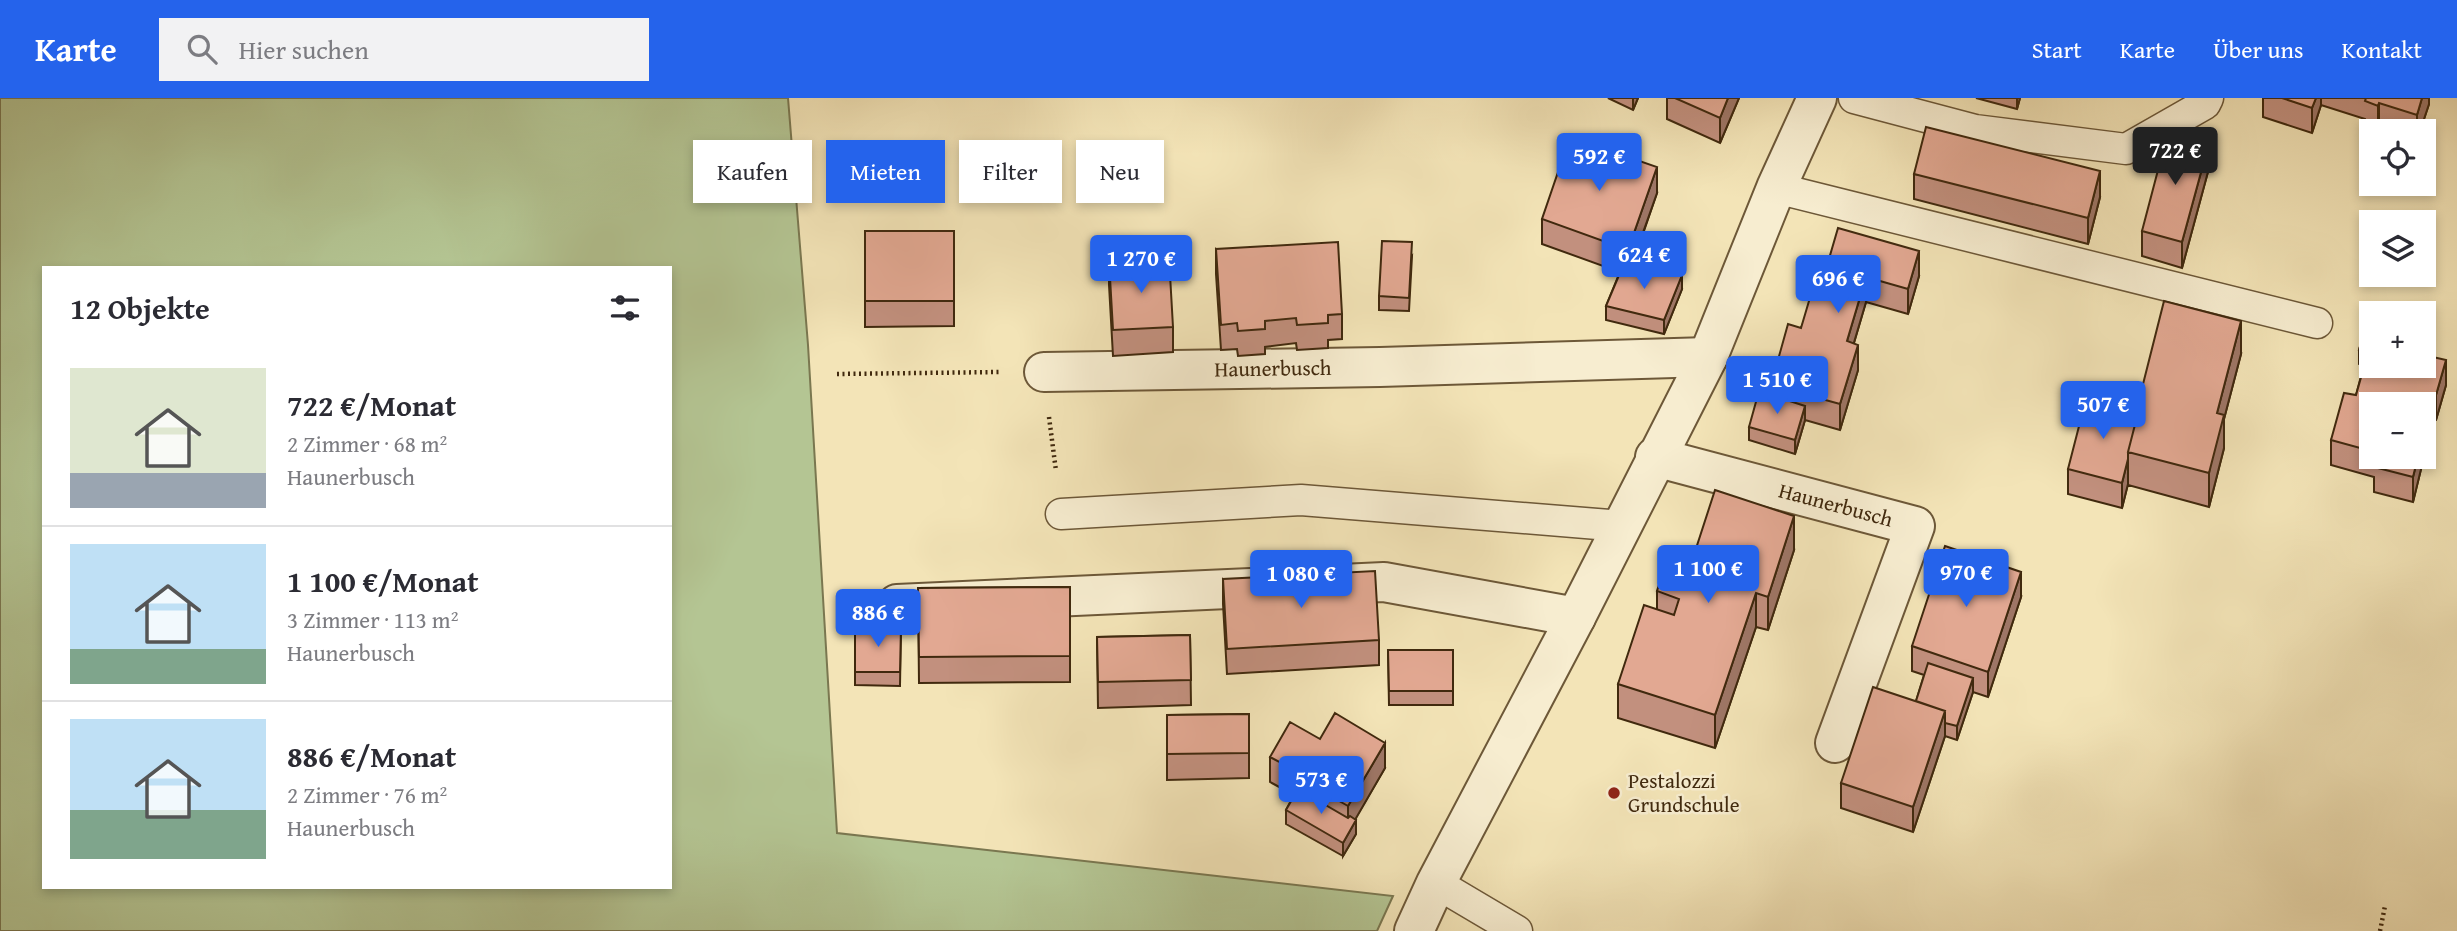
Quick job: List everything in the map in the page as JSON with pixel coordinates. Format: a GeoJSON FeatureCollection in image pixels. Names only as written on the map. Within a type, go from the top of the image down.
{"type":"FeatureCollection","features":[{"type":"Feature","properties":{"kind":"street"},"geometry":{"type":"LineString","coordinates":[[1414,931],[1436,883],[1576,617],[1708,357],[1776,188],[1817,98]]}},
{"type":"Feature","properties":{"kind":"street","name":"Haunerbusch"},"geometry":{"type":"LineString","coordinates":[[1044,372],[1380,367],[1708,357]]}},
{"type":"Feature","properties":{"kind":"street","name":"Haunerbusch"},"geometry":{"type":"LineString","coordinates":[[1655,457],[1915,527],[1835,743]]}},
{"type":"Feature","properties":{"kind":"street"},"geometry":{"type":"LineString","coordinates":[[897,604],[1384,582],[1576,617]]}},
{"type":"Feature","properties":{"kind":"lane"},"geometry":{"type":"LineString","coordinates":[[1854,98],[1975,130],[2126,149],[2206,104],[2208,98]]}},
{"type":"Feature","properties":{"kind":"lane"},"geometry":{"type":"LineString","coordinates":[[1776,188],[2317,323]]}},
{"type":"Feature","properties":{"kind":"lane"},"geometry":{"type":"LineString","coordinates":[[1061,514],[1301,500],[1622,526]]}},
{"type":"Feature","properties":{"kind":"lane"},"geometry":{"type":"LineString","coordinates":[[1436,883],[1517,931]]}},
{"type":"Feature","properties":{"kind":"path"},"geometry":{"type":"LineString","coordinates":[[837,374],[1044,372],[1061,514]]}},
{"type":"Feature","properties":{"kind":"path"},"geometry":{"type":"LineString","coordinates":[[2380,931],[2385,906]]}},
{"type":"Feature","properties":{"kind":"green space"},"geometry":{"type":"Polygon","coordinates":[[[0,98],[788,98],[791,140],[693,140],[693,203],[797,203],[808,345],[837,833],[1393,896],[1377,931],[0,931],[0,98]]]}},
{"type":"Feature","properties":{"kind":"building"},"geometry":{"type":"Polygon","coordinates":[[[1675,98],[1728,98],[1720,118],[1675,98]]]}},
{"type":"Feature","properties":{"kind":"building"},"geometry":{"type":"Polygon","coordinates":[[[2282,98],[2316,98],[2312,108],[2282,98]]]}},
{"type":"Feature","properties":{"kind":"building"},"geometry":{"type":"Polygon","coordinates":[[[2366,98],[2422,98],[2417,115],[2379,103],[2378,106],[2365,101],[2366,98]]]}},
{"type":"Feature","properties":{"kind":"building"},"geometry":{"type":"Polygon","coordinates":[[[1926,127],[2100,171],[2088,218],[1914,174],[1926,127]]]}},
{"type":"Feature","properties":{"kind":"building"},"geometry":{"type":"Polygon","coordinates":[[[2168,132],[2209,143],[2182,242],[2142,231],[2168,132]]]}},
{"type":"Feature","properties":{"kind":"building"},"geometry":{"type":"Polygon","coordinates":[[[1570,137],[1657,167],[1628,250],[1542,219],[1570,137]]]}},
{"type":"Feature","properties":{"kind":"building"},"geometry":{"type":"Polygon","coordinates":[[[1838,228],[1919,251],[1908,289],[1866,277],[1847,341],[1858,345],[1840,404],[1771,385],[1788,324],[1801,328],[1817,274],[1824,276],[1838,228]]]}},
{"type":"Feature","properties":{"kind":"building"},"geometry":{"type":"Polygon","coordinates":[[[865,231],[954,231],[954,301],[865,301],[865,231]]]}},
{"type":"Feature","properties":{"kind":"building"},"geometry":{"type":"Polygon","coordinates":[[[1382,241],[1412,242],[1409,298],[1379,296],[1382,241]]]}},
{"type":"Feature","properties":{"kind":"building"},"geometry":{"type":"Polygon","coordinates":[[[1338,242],[1342,314],[1328,315],[1328,323],[1297,325],[1296,318],[1265,321],[1265,329],[1238,331],[1237,323],[1221,325],[1216,249],[1338,242]]]}},
{"type":"Feature","properties":{"kind":"building"},"geometry":{"type":"Polygon","coordinates":[[[1169,257],[1173,327],[1113,330],[1109,260],[1128,259],[1128,267],[1150,266],[1150,258],[1169,257]]]}},
{"type":"Feature","properties":{"kind":"building"},"geometry":{"type":"Polygon","coordinates":[[[1625,261],[1682,275],[1664,320],[1606,306],[1625,261]]]}},
{"type":"Feature","properties":{"kind":"building"},"geometry":{"type":"Polygon","coordinates":[[[2164,301],[2241,321],[2217,413],[2224,415],[2209,473],[2128,452],[2164,301]]]}},
{"type":"Feature","properties":{"kind":"building"},"geometry":{"type":"Polygon","coordinates":[[[2436,358],[2446,360],[2436,395],[2436,392],[2359,392],[2359,448],[2331,440],[2344,393],[2356,395],[2361,378],[2436,378],[2436,358]]]}},
{"type":"Feature","properties":{"kind":"building"},"geometry":{"type":"Polygon","coordinates":[[[1759,391],[1805,406],[1795,440],[1749,427],[1759,391]]]}},
{"type":"Feature","properties":{"kind":"building"},"geometry":{"type":"Polygon","coordinates":[[[2086,399],[2138,413],[2122,483],[2068,469],[2086,399]]]}},
{"type":"Feature","properties":{"kind":"building"},"geometry":{"type":"Polygon","coordinates":[[[2382,469],[2415,469],[2413,477],[2382,469]]]}},
{"type":"Feature","properties":{"kind":"building"},"geometry":{"type":"Polygon","coordinates":[[[1715,490],[1794,516],[1768,597],[1756,593],[1715,715],[1618,684],[1644,605],[1674,615],[1679,599],[1657,591],[1667,560],[1690,567],[1715,490]]]}},
{"type":"Feature","properties":{"kind":"building"},"geometry":{"type":"Polygon","coordinates":[[[1945,546],[2021,572],[1988,672],[1912,646],[1945,546]]]}},
{"type":"Feature","properties":{"kind":"building"},"geometry":{"type":"Polygon","coordinates":[[[1375,571],[1379,640],[1227,649],[1223,579],[1375,571]]]}},
{"type":"Feature","properties":{"kind":"building"},"geometry":{"type":"Polygon","coordinates":[[[1070,587],[1070,656],[919,657],[918,588],[1070,587]]]}},
{"type":"Feature","properties":{"kind":"building"},"geometry":{"type":"Polygon","coordinates":[[[855,626],[901,627],[900,672],[855,672],[855,626]]]}},
{"type":"Feature","properties":{"kind":"building"},"geometry":{"type":"Polygon","coordinates":[[[1190,635],[1191,680],[1098,682],[1097,637],[1190,635]]]}},
{"type":"Feature","properties":{"kind":"building"},"geometry":{"type":"Polygon","coordinates":[[[1388,650],[1453,650],[1453,691],[1389,691],[1388,650]]]}},
{"type":"Feature","properties":{"kind":"building"},"geometry":{"type":"Polygon","coordinates":[[[1928,663],[1973,678],[1957,726],[1945,723],[1945,711],[1916,701],[1928,663]]]}},
{"type":"Feature","properties":{"kind":"building"},"geometry":{"type":"Polygon","coordinates":[[[1873,687],[1945,711],[1913,807],[1841,783],[1873,687]]]}},
{"type":"Feature","properties":{"kind":"building"},"geometry":{"type":"Polygon","coordinates":[[[1335,713],[1385,743],[1348,806],[1297,777],[1300,773],[1270,757],[1290,722],[1320,739],[1335,713]]]}},
{"type":"Feature","properties":{"kind":"building"},"geometry":{"type":"Polygon","coordinates":[[[1249,714],[1249,753],[1167,754],[1167,715],[1249,714]]]}},
{"type":"Feature","properties":{"kind":"building"},"geometry":{"type":"Polygon","coordinates":[[[1298,789],[1356,820],[1343,843],[1286,810],[1298,789]]]}},
{"type":"Feature","properties":{"kind":"place","name":"Pestalozzi Grundschule"},"geometry":{"type":"Point","coordinates":[1614,793]}}]}
